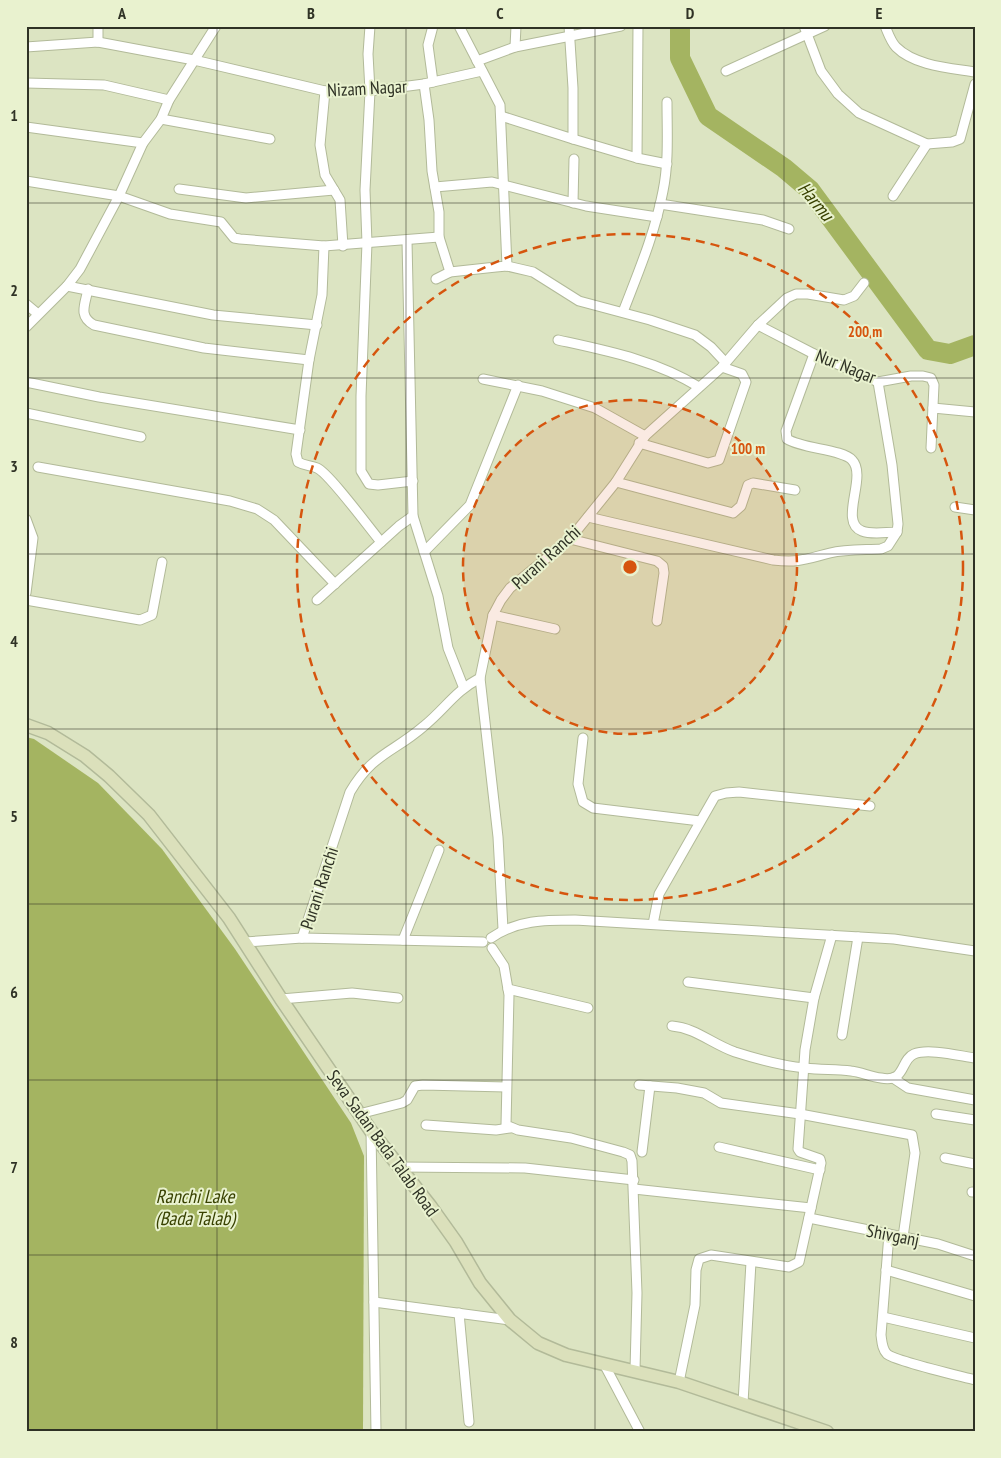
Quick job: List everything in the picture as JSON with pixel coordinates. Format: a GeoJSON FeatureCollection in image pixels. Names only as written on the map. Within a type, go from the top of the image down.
{"type":"FeatureCollection","features":[{"type":"Feature","properties":{"kind":"street"},"geometry":{"type":"LineString","coordinates":[[98,26],[98,42]]}},
{"type":"Feature","properties":{"kind":"street"},"geometry":{"type":"LineString","coordinates":[[26,327],[67,286],[89,253],[119,196],[143,143],[161,119],[169,100],[216,26]]}},
{"type":"Feature","properties":{"kind":"street"},"geometry":{"type":"LineString","coordinates":[[370,26],[368,54],[370,91],[365,190],[367,243],[361,396],[361,471],[370,484],[378,485],[413,481]]}},
{"type":"Feature","properties":{"kind":"street"},"geometry":{"type":"LineString","coordinates":[[433,26],[428,45],[428,83],[435,188],[439,212],[440,237],[450,272]]}},
{"type":"Feature","properties":{"kind":"street"},"geometry":{"type":"LineString","coordinates":[[459,26],[500,105],[507,266]]}},
{"type":"Feature","properties":{"kind":"street"},"geometry":{"type":"LineString","coordinates":[[515,47],[516,26]]}},
{"type":"Feature","properties":{"kind":"street"},"geometry":{"type":"LineString","coordinates":[[477,61],[515,47],[569,31],[621,26]]}},
{"type":"Feature","properties":{"kind":"street"},"geometry":{"type":"LineString","coordinates":[[637,158],[638,26]]}},
{"type":"Feature","properties":{"kind":"street"},"geometry":{"type":"LineString","coordinates":[[726,71],[805,30],[826,26]]}},
{"type":"Feature","properties":{"kind":"street"},"geometry":{"type":"LineString","coordinates":[[885,26],[896,47],[911,57],[933,65],[975,72]]}},
{"type":"Feature","properties":{"kind":"street"},"geometry":{"type":"LineString","coordinates":[[805,30],[821,71],[838,94],[860,113],[927,144],[952,142],[960,139],[975,84]]}},
{"type":"Feature","properties":{"kind":"street"},"geometry":{"type":"LineString","coordinates":[[569,31],[573,88],[573,139]]}},
{"type":"Feature","properties":{"kind":"street","name":"Nizam Nagar"},"geometry":{"type":"LineString","coordinates":[[26,47],[98,42],[194,60],[326,92],[370,91],[428,83],[482,71]]}},
{"type":"Feature","properties":{"kind":"street"},"geometry":{"type":"LineString","coordinates":[[26,83],[104,85],[169,100]]}},
{"type":"Feature","properties":{"kind":"street"},"geometry":{"type":"LineString","coordinates":[[326,92],[320,145],[325,175],[340,200],[343,246]]}},
{"type":"Feature","properties":{"kind":"street"},"geometry":{"type":"LineString","coordinates":[[623,312],[647,249],[660,204],[667,164],[667,102]]}},
{"type":"Feature","properties":{"kind":"street"},"geometry":{"type":"LineString","coordinates":[[501,116],[637,158],[667,164]]}},
{"type":"Feature","properties":{"kind":"street"},"geometry":{"type":"LineString","coordinates":[[161,119],[270,139]]}},
{"type":"Feature","properties":{"kind":"street"},"geometry":{"type":"LineString","coordinates":[[26,127],[143,143]]}},
{"type":"Feature","properties":{"kind":"street"},"geometry":{"type":"LineString","coordinates":[[893,196],[927,144]]}},
{"type":"Feature","properties":{"kind":"street"},"geometry":{"type":"LineString","coordinates":[[573,203],[574,159]]}},
{"type":"Feature","properties":{"kind":"street"},"geometry":{"type":"LineString","coordinates":[[26,181],[119,196],[189,218],[221,222],[234,238],[343,246],[440,237]]}},
{"type":"Feature","properties":{"kind":"street"},"geometry":{"type":"LineString","coordinates":[[435,188],[492,182],[505,187],[573,203],[657,217]]}},
{"type":"Feature","properties":{"kind":"street"},"geometry":{"type":"LineString","coordinates":[[179,189],[246,198],[293,196],[334,190]]}},
{"type":"Feature","properties":{"kind":"street"},"geometry":{"type":"LineString","coordinates":[[660,204],[763,220],[790,230]]}},
{"type":"Feature","properties":{"kind":"street"},"geometry":{"type":"LineString","coordinates":[[407,241],[413,516],[438,596],[448,648],[463,686]]}},
{"type":"Feature","properties":{"kind":"street"},"geometry":{"type":"LineString","coordinates":[[324,246],[322,295],[309,360],[296,454],[298,462],[304,466],[317,468],[329,478],[381,542]]}},
{"type":"Feature","properties":{"kind":"street"},"geometry":{"type":"LineString","coordinates":[[436,279],[450,272],[507,266],[533,272],[579,301],[623,312],[695,335],[711,347],[724,364],[742,374],[746,382],[719,460],[708,463],[642,439],[595,408],[542,390],[483,379]]}},
{"type":"Feature","properties":{"kind":"street","name":"Purani Ranchi"},"geometry":{"type":"LineString","coordinates":[[302,938],[350,792],[361,773],[377,757],[425,726],[463,686],[480,678],[493,615],[510,588],[570,539],[616,482],[642,439],[724,364],[758,325],[787,298],[796,294],[844,300],[854,296],[864,283]]}},
{"type":"Feature","properties":{"kind":"street"},"geometry":{"type":"LineString","coordinates":[[67,286],[213,316],[317,325]]}},
{"type":"Feature","properties":{"kind":"street"},"geometry":{"type":"LineString","coordinates":[[88,290],[83,314],[86,320],[94,325],[204,348],[309,360]]}},
{"type":"Feature","properties":{"kind":"street"},"geometry":{"type":"LineString","coordinates":[[26,304],[38,314]]}},
{"type":"Feature","properties":{"kind":"street","name":"Nur Nagar"},"geometry":{"type":"LineString","coordinates":[[758,325],[814,354],[878,382],[911,376],[931,378],[934,385],[931,448]]}},
{"type":"Feature","properties":{"kind":"street"},"geometry":{"type":"LineString","coordinates":[[558,340],[630,356],[681,376],[699,387]]}},
{"type":"Feature","properties":{"kind":"street"},"geometry":{"type":"LineString","coordinates":[[814,354],[786,431],[787,439],[795,444],[846,455],[853,461],[857,471],[852,516],[855,525],[861,531],[897,532]]}},
{"type":"Feature","properties":{"kind":"street"},"geometry":{"type":"LineString","coordinates":[[26,382],[99,397],[300,430]]}},
{"type":"Feature","properties":{"kind":"street"},"geometry":{"type":"LineString","coordinates":[[588,517],[773,560],[791,562],[805,561],[831,553],[881,549],[888,546],[897,532],[898,524],[892,465],[878,382]]}},
{"type":"Feature","properties":{"kind":"street"},"geometry":{"type":"LineString","coordinates":[[424,552],[470,505],[518,385]]}},
{"type":"Feature","properties":{"kind":"street"},"geometry":{"type":"LineString","coordinates":[[933,408],[975,412]]}},
{"type":"Feature","properties":{"kind":"street"},"geometry":{"type":"LineString","coordinates":[[26,414],[141,437]]}},
{"type":"Feature","properties":{"kind":"street"},"geometry":{"type":"LineString","coordinates":[[38,467],[230,501],[257,509],[274,520],[334,584]]}},
{"type":"Feature","properties":{"kind":"street"},"geometry":{"type":"LineString","coordinates":[[616,482],[727,513],[738,512],[745,490],[748,485],[753,483],[795,490]]}},
{"type":"Feature","properties":{"kind":"street"},"geometry":{"type":"LineString","coordinates":[[955,507],[975,510]]}},
{"type":"Feature","properties":{"kind":"street"},"geometry":{"type":"LineString","coordinates":[[317,600],[381,542],[413,516]]}},
{"type":"Feature","properties":{"kind":"street"},"geometry":{"type":"LineString","coordinates":[[26,518],[33,538],[26,593]]}},
{"type":"Feature","properties":{"kind":"street"},"geometry":{"type":"LineString","coordinates":[[570,539],[657,561],[663,566],[664,573],[657,621]]}},
{"type":"Feature","properties":{"kind":"street"},"geometry":{"type":"LineString","coordinates":[[26,600],[140,620],[147,619],[152,615],[162,562]]}},
{"type":"Feature","properties":{"kind":"street"},"geometry":{"type":"LineString","coordinates":[[493,615],[555,629]]}},
{"type":"Feature","properties":{"kind":"street"},"geometry":{"type":"LineString","coordinates":[[480,678],[498,837],[503,929]]}},
{"type":"Feature","properties":{"kind":"street","name":"Seva Sadan Bada Talab Road"},"geometry":{"type":"LineString","coordinates":[[26,725],[48,733],[85,756],[109,776],[149,815],[230,918],[281,1000],[359,1114],[456,1242],[480,1283],[510,1320],[538,1343],[566,1355],[679,1382],[826,1432]]}},
{"type":"Feature","properties":{"kind":"street"},"geometry":{"type":"LineString","coordinates":[[583,738],[578,784],[583,802],[593,808],[700,822]]}},
{"type":"Feature","properties":{"kind":"street"},"geometry":{"type":"LineString","coordinates":[[653,924],[659,894],[715,796],[726,793],[870,806]]}},
{"type":"Feature","properties":{"kind":"street"},"geometry":{"type":"LineString","coordinates":[[403,940],[439,850]]}},
{"type":"Feature","properties":{"kind":"street"},"geometry":{"type":"LineString","coordinates":[[244,942],[302,938],[489,942],[503,929],[526,922],[548,920],[653,924],[832,935],[951,946],[975,951]]}},
{"type":"Feature","properties":{"kind":"street"},"geometry":{"type":"LineString","coordinates":[[679,1382],[695,1304],[698,1259],[711,1255],[781,1267],[795,1266],[799,1262],[820,1170],[820,1159],[800,1152],[798,1149],[803,1068],[814,998],[832,935]]}},
{"type":"Feature","properties":{"kind":"street"},"geometry":{"type":"LineString","coordinates":[[842,1035],[858,937]]}},
{"type":"Feature","properties":{"kind":"street"},"geometry":{"type":"LineString","coordinates":[[489,942],[504,966],[508,989],[505,1117],[506,1125],[510,1128]]}},
{"type":"Feature","properties":{"kind":"street"},"geometry":{"type":"LineString","coordinates":[[688,982],[814,998]]}},
{"type":"Feature","properties":{"kind":"street"},"geometry":{"type":"LineString","coordinates":[[508,989],[588,1008]]}},
{"type":"Feature","properties":{"kind":"street"},"geometry":{"type":"LineString","coordinates":[[281,1000],[352,993],[398,998]]}},
{"type":"Feature","properties":{"kind":"street"},"geometry":{"type":"LineString","coordinates":[[672,1026],[686,1027],[710,1042],[734,1051],[803,1068],[853,1071],[882,1079],[893,1078],[901,1073],[910,1056],[916,1053],[930,1052],[975,1058]]}},
{"type":"Feature","properties":{"kind":"street"},"geometry":{"type":"LineString","coordinates":[[893,1078],[908,1088],[975,1100]]}},
{"type":"Feature","properties":{"kind":"street"},"geometry":{"type":"LineString","coordinates":[[639,1085],[677,1088],[704,1093],[721,1103],[800,1114],[912,1135],[915,1153],[903,1237]]}},
{"type":"Feature","properties":{"kind":"street"},"geometry":{"type":"LineString","coordinates":[[359,1114],[402,1103],[407,1100],[415,1086],[506,1087]]}},
{"type":"Feature","properties":{"kind":"street"},"geometry":{"type":"LineString","coordinates":[[642,1152],[650,1086]]}},
{"type":"Feature","properties":{"kind":"street"},"geometry":{"type":"LineString","coordinates":[[936,1114],[975,1120]]}},
{"type":"Feature","properties":{"kind":"street"},"geometry":{"type":"LineString","coordinates":[[426,1125],[496,1130],[510,1128],[571,1138],[630,1155],[634,1185],[637,1293],[634,1370]]}},
{"type":"Feature","properties":{"kind":"street"},"geometry":{"type":"LineString","coordinates":[[371,1131],[376,1432]]}},
{"type":"Feature","properties":{"kind":"street"},"geometry":{"type":"LineString","coordinates":[[719,1148],[820,1170]]}},
{"type":"Feature","properties":{"kind":"street"},"geometry":{"type":"LineString","coordinates":[[945,1158],[975,1164]]}},
{"type":"Feature","properties":{"kind":"street"},"geometry":{"type":"LineString","coordinates":[[400,1168],[525,1168],[634,1185],[811,1208]]}},
{"type":"Feature","properties":{"kind":"street","name":"Shivganj"},"geometry":{"type":"LineString","coordinates":[[809,1218],[938,1244],[975,1256]]}},
{"type":"Feature","properties":{"kind":"street"},"geometry":{"type":"LineString","coordinates":[[888,1234],[882,1335],[883,1349],[887,1354],[899,1359],[975,1380]]}},
{"type":"Feature","properties":{"kind":"street"},"geometry":{"type":"LineString","coordinates":[[743,1403],[751,1262]]}},
{"type":"Feature","properties":{"kind":"street"},"geometry":{"type":"LineString","coordinates":[[886,1270],[975,1296]]}},
{"type":"Feature","properties":{"kind":"street"},"geometry":{"type":"LineString","coordinates":[[374,1302],[510,1320]]}},
{"type":"Feature","properties":{"kind":"street"},"geometry":{"type":"LineString","coordinates":[[459,1314],[469,1422]]}},
{"type":"Feature","properties":{"kind":"street"},"geometry":{"type":"LineString","coordinates":[[883,1317],[975,1338]]}},
{"type":"Feature","properties":{"kind":"street"},"geometry":{"type":"LineString","coordinates":[[604,1364],[640,1432]]}},
{"type":"Feature","properties":{"kind":"water","name":"Ranchi Lake (Bada Talab)"},"geometry":{"type":"Polygon","coordinates":[[[26,737],[34,739],[98,783],[162,849],[235,949],[351,1123],[364,1156],[363,1432],[26,1432],[26,737]]]}},
{"type":"Feature","properties":{"kind":"waterway","name":"Harmu"},"geometry":{"type":"LineString","coordinates":[[680,26],[680,58],[708,116],[784,168],[810,190],[928,350],[950,354],[975,345]]}}]}
